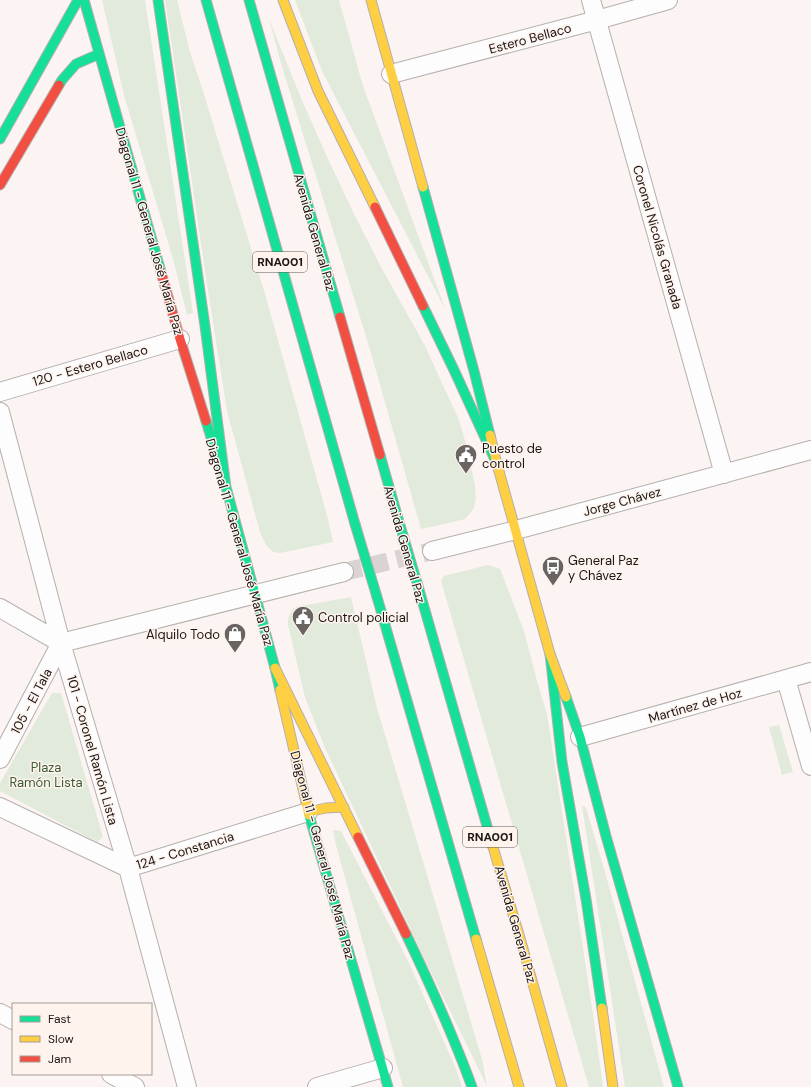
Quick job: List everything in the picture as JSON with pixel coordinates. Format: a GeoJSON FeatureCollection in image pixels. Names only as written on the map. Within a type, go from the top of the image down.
{"type":"FeatureCollection","features":[{"type":"Feature","properties":{"kind":"main road"},"geometry":{"type":"LineString","coordinates":[[0,139],[78,0]]}},
{"type":"Feature","properties":{"kind":"main road","name":"Diagonal 11 - General José María Paz"},"geometry":{"type":"LineString","coordinates":[[84,0],[180,339],[226,487],[275,668],[308,812],[388,1087]]}},
{"type":"Feature","properties":{"kind":"main road"},"geometry":{"type":"LineString","coordinates":[[158,0],[205,326],[226,487]]}},
{"type":"Feature","properties":{"kind":"main road","name":"RNA001"},"geometry":{"type":"LineString","coordinates":[[206,0],[519,1087]]}},
{"type":"Feature","properties":{"kind":"main road","name":"Avenida General Paz"},"geometry":{"type":"LineString","coordinates":[[249,0],[562,1087]]}},
{"type":"Feature","properties":{"kind":"main road"},"geometry":{"type":"LineString","coordinates":[[282,0],[318,91],[454,370],[497,464]]}},
{"type":"Feature","properties":{"kind":"main road"},"geometry":{"type":"LineString","coordinates":[[371,0],[474,371],[497,464],[550,654],[580,737],[608,844],[678,1087]]}},
{"type":"Feature","properties":{"kind":"main road"},"geometry":{"type":"LineString","coordinates":[[0,185],[62,80],[76,64],[99,54]]}},
{"type":"Feature","properties":{"kind":"main road"},"geometry":{"type":"LineString","coordinates":[[550,654],[562,762],[586,899],[613,1087]]}},
{"type":"Feature","properties":{"kind":"main road"},"geometry":{"type":"LineString","coordinates":[[275,668],[428,979],[462,1059],[472,1087]]}},
{"type":"Feature","properties":{"kind":"main road"},"geometry":{"type":"LineString","coordinates":[[308,812],[324,807],[344,807]]}},
{"type":"Feature","properties":{"kind":"street","name":"Coronel Nicolás Granada"},"geometry":{"type":"LineString","coordinates":[[591,0],[724,474]]}},
{"type":"Feature","properties":{"kind":"street","name":"Estero Bellaco"},"geometry":{"type":"LineString","coordinates":[[392,74],[668,0]]}},
{"type":"Feature","properties":{"kind":"street","name":"120 - Estero Bellaco"},"geometry":{"type":"LineString","coordinates":[[0,392],[180,339]]}},
{"type":"Feature","properties":{"kind":"street","name":"101 - Coronel Ramón Lista"},"geometry":{"type":"LineString","coordinates":[[0,412],[61,643],[128,868],[187,1087]]}},
{"type":"Feature","properties":{"kind":"street","name":"Jorge Chávez"},"geometry":{"type":"LineString","coordinates":[[432,551],[516,530],[811,450]]}},
{"type":"Feature","properties":{"kind":"street"},"geometry":{"type":"LineString","coordinates":[[0,608],[61,643],[344,572]]}},
{"type":"Feature","properties":{"kind":"street","name":"105 - El Tala"},"geometry":{"type":"LineString","coordinates":[[0,759],[61,643]]}},
{"type":"Feature","properties":{"kind":"street","name":"Martínez de Hoz"},"geometry":{"type":"LineString","coordinates":[[580,737],[811,672]]}},
{"type":"Feature","properties":{"kind":"street"},"geometry":{"type":"LineString","coordinates":[[786,679],[811,766]]}},
{"type":"Feature","properties":{"kind":"street","name":"124 - Constancia"},"geometry":{"type":"LineString","coordinates":[[0,807],[128,868],[308,812]]}},
{"type":"Feature","properties":{"kind":"street"},"geometry":{"type":"LineString","coordinates":[[0,1013],[12,1019]]}},
{"type":"Feature","properties":{"kind":"street"},"geometry":{"type":"LineString","coordinates":[[317,1087],[383,1068]]}},
{"type":"Feature","properties":{"kind":"street"},"geometry":{"type":"LineString","coordinates":[[113,1075],[135,1087]]}},
{"type":"Feature","properties":{"kind":"green space"},"geometry":{"type":"Polygon","coordinates":[[[102,0],[145,0],[193,313],[187,315],[173,259],[124,95],[102,0]]]}},
{"type":"Feature","properties":{"kind":"green space"},"geometry":{"type":"Polygon","coordinates":[[[165,0],[177,0],[190,52],[265,294],[328,519],[333,542],[280,553],[273,552],[266,545],[260,532],[227,411],[165,0]]]}},
{"type":"Feature","properties":{"kind":"green space"},"geometry":{"type":"Polygon","coordinates":[[[295,0],[339,0],[363,86],[446,311],[322,71],[295,0]]]}},
{"type":"Feature","properties":{"kind":"green space"},"geometry":{"type":"Polygon","coordinates":[[[269,19],[301,98],[355,216],[381,267],[425,346],[459,420],[466,444],[475,486],[476,498],[474,508],[465,519],[421,529],[369,346],[282,67],[269,19]]]}},
{"type":"Feature","properties":{"kind":"green space"},"geometry":{"type":"Polygon","coordinates":[[[488,565],[500,569],[524,631],[547,714],[603,1087],[589,1087],[441,581],[444,576],[488,565]]]}},
{"type":"Feature","properties":{"kind":"green space"},"geometry":{"type":"Polygon","coordinates":[[[351,597],[377,708],[482,1059],[487,1086],[428,966],[325,748],[305,697],[288,625],[289,615],[296,607],[351,597]]]}},
{"type":"Feature","properties":{"kind":"green space","name":"Plaza Ramón Lista"},"geometry":{"type":"Polygon","coordinates":[[[52,693],[61,693],[103,837],[97,842],[0,791],[0,783],[52,693]]]}},
{"type":"Feature","properties":{"kind":"green space"},"geometry":{"type":"Polygon","coordinates":[[[779,725],[793,772],[782,775],[769,727],[779,725]]]}},
{"type":"Feature","properties":{"kind":"green space"},"geometry":{"type":"Polygon","coordinates":[[[582,806],[586,808],[605,872],[664,1087],[625,1087],[582,806]]]}},
{"type":"Feature","properties":{"kind":"green space"},"geometry":{"type":"Polygon","coordinates":[[[333,830],[341,831],[409,963],[456,1069],[462,1087],[403,1087],[333,830]]]}},
{"type":"Feature","properties":{"kind":"tunnel"},"geometry":{"type":"LineString","coordinates":[[344,572],[432,551]]}},
{"type":"Feature","properties":{"kind":"traffic: fast"},"geometry":{"type":"LineString","coordinates":[[0,139],[78,0]]}},
{"type":"Feature","properties":{"kind":"traffic: fast"},"geometry":{"type":"LineString","coordinates":[[84,0],[161,272]]}},
{"type":"Feature","properties":{"kind":"traffic: fast"},"geometry":{"type":"LineString","coordinates":[[158,0],[205,326],[226,487]]}},
{"type":"Feature","properties":{"kind":"traffic: fast"},"geometry":{"type":"LineString","coordinates":[[206,0],[355,524]]}},
{"type":"Feature","properties":{"kind":"traffic: fast"},"geometry":{"type":"LineString","coordinates":[[249,0],[340,317]]}},
{"type":"Feature","properties":{"kind":"traffic: fast"},"geometry":{"type":"LineString","coordinates":[[59,85],[76,64],[99,54]]}},
{"type":"Feature","properties":{"kind":"traffic: fast"},"geometry":{"type":"LineString","coordinates":[[423,187],[474,371],[490,435]]}},
{"type":"Feature","properties":{"kind":"traffic: fast"},"geometry":{"type":"LineString","coordinates":[[423,306],[497,464]]}},
{"type":"Feature","properties":{"kind":"traffic: fast"},"geometry":{"type":"LineString","coordinates":[[206,421],[226,487],[280,690]]}},
{"type":"Feature","properties":{"kind":"traffic: fast"},"geometry":{"type":"LineString","coordinates":[[380,455],[397,515]]}},
{"type":"Feature","properties":{"kind":"traffic: fast"},"geometry":{"type":"LineString","coordinates":[[397,515],[418,586]]}},
{"type":"Feature","properties":{"kind":"traffic: fast"},"geometry":{"type":"LineString","coordinates":[[355,524],[377,597]]}},
{"type":"Feature","properties":{"kind":"traffic: fast"},"geometry":{"type":"LineString","coordinates":[[418,586],[493,847]]}},
{"type":"Feature","properties":{"kind":"traffic: fast"},"geometry":{"type":"LineString","coordinates":[[377,597],[476,939]]}},
{"type":"Feature","properties":{"kind":"traffic: fast"},"geometry":{"type":"LineString","coordinates":[[550,654],[562,762],[586,899],[602,1008]]}},
{"type":"Feature","properties":{"kind":"traffic: fast"},"geometry":{"type":"LineString","coordinates":[[566,697],[580,737],[606,836],[678,1087]]}},
{"type":"Feature","properties":{"kind":"traffic: fast"},"geometry":{"type":"LineString","coordinates":[[309,815],[388,1087]]}},
{"type":"Feature","properties":{"kind":"traffic: fast"},"geometry":{"type":"LineString","coordinates":[[406,934],[441,1010],[472,1087]]}},
{"type":"Feature","properties":{"kind":"traffic: slow"},"geometry":{"type":"LineString","coordinates":[[283,0],[318,91],[375,207]]}},
{"type":"Feature","properties":{"kind":"traffic: slow"},"geometry":{"type":"LineString","coordinates":[[371,0],[423,187]]}},
{"type":"Feature","properties":{"kind":"traffic: slow"},"geometry":{"type":"LineString","coordinates":[[490,435],[550,654],[566,697]]}},
{"type":"Feature","properties":{"kind":"traffic: slow"},"geometry":{"type":"LineString","coordinates":[[275,668],[358,837]]}},
{"type":"Feature","properties":{"kind":"traffic: slow"},"geometry":{"type":"LineString","coordinates":[[280,690],[309,815]]}},
{"type":"Feature","properties":{"kind":"traffic: slow"},"geometry":{"type":"LineString","coordinates":[[308,812],[326,808],[344,807]]}},
{"type":"Feature","properties":{"kind":"traffic: slow"},"geometry":{"type":"LineString","coordinates":[[493,847],[562,1087]]}},
{"type":"Feature","properties":{"kind":"traffic: slow"},"geometry":{"type":"LineString","coordinates":[[476,939],[519,1087]]}},
{"type":"Feature","properties":{"kind":"traffic: slow"},"geometry":{"type":"LineString","coordinates":[[602,1008],[613,1087]]}},
{"type":"Feature","properties":{"kind":"traffic: jam"},"geometry":{"type":"LineString","coordinates":[[0,185],[59,85]]}},
{"type":"Feature","properties":{"kind":"traffic: jam"},"geometry":{"type":"LineString","coordinates":[[375,207],[423,306]]}},
{"type":"Feature","properties":{"kind":"traffic: jam"},"geometry":{"type":"LineString","coordinates":[[161,272],[206,421]]}},
{"type":"Feature","properties":{"kind":"traffic: jam"},"geometry":{"type":"LineString","coordinates":[[340,317],[380,455]]}},
{"type":"Feature","properties":{"kind":"traffic: jam"},"geometry":{"type":"LineString","coordinates":[[358,837],[406,934]]}},
{"type":"Feature","properties":{"kind":"place","name":"Puesto de control"},"geometry":{"type":"Point","coordinates":[466,474]}},
{"type":"Feature","properties":{"kind":"place","name":"General Paz y Chávez"},"geometry":{"type":"Point","coordinates":[553,586]}},
{"type":"Feature","properties":{"kind":"place","name":"Control policial"},"geometry":{"type":"Point","coordinates":[303,636]}},
{"type":"Feature","properties":{"kind":"place","name":"Alquilo Todo"},"geometry":{"type":"Point","coordinates":[235,654]}}]}
